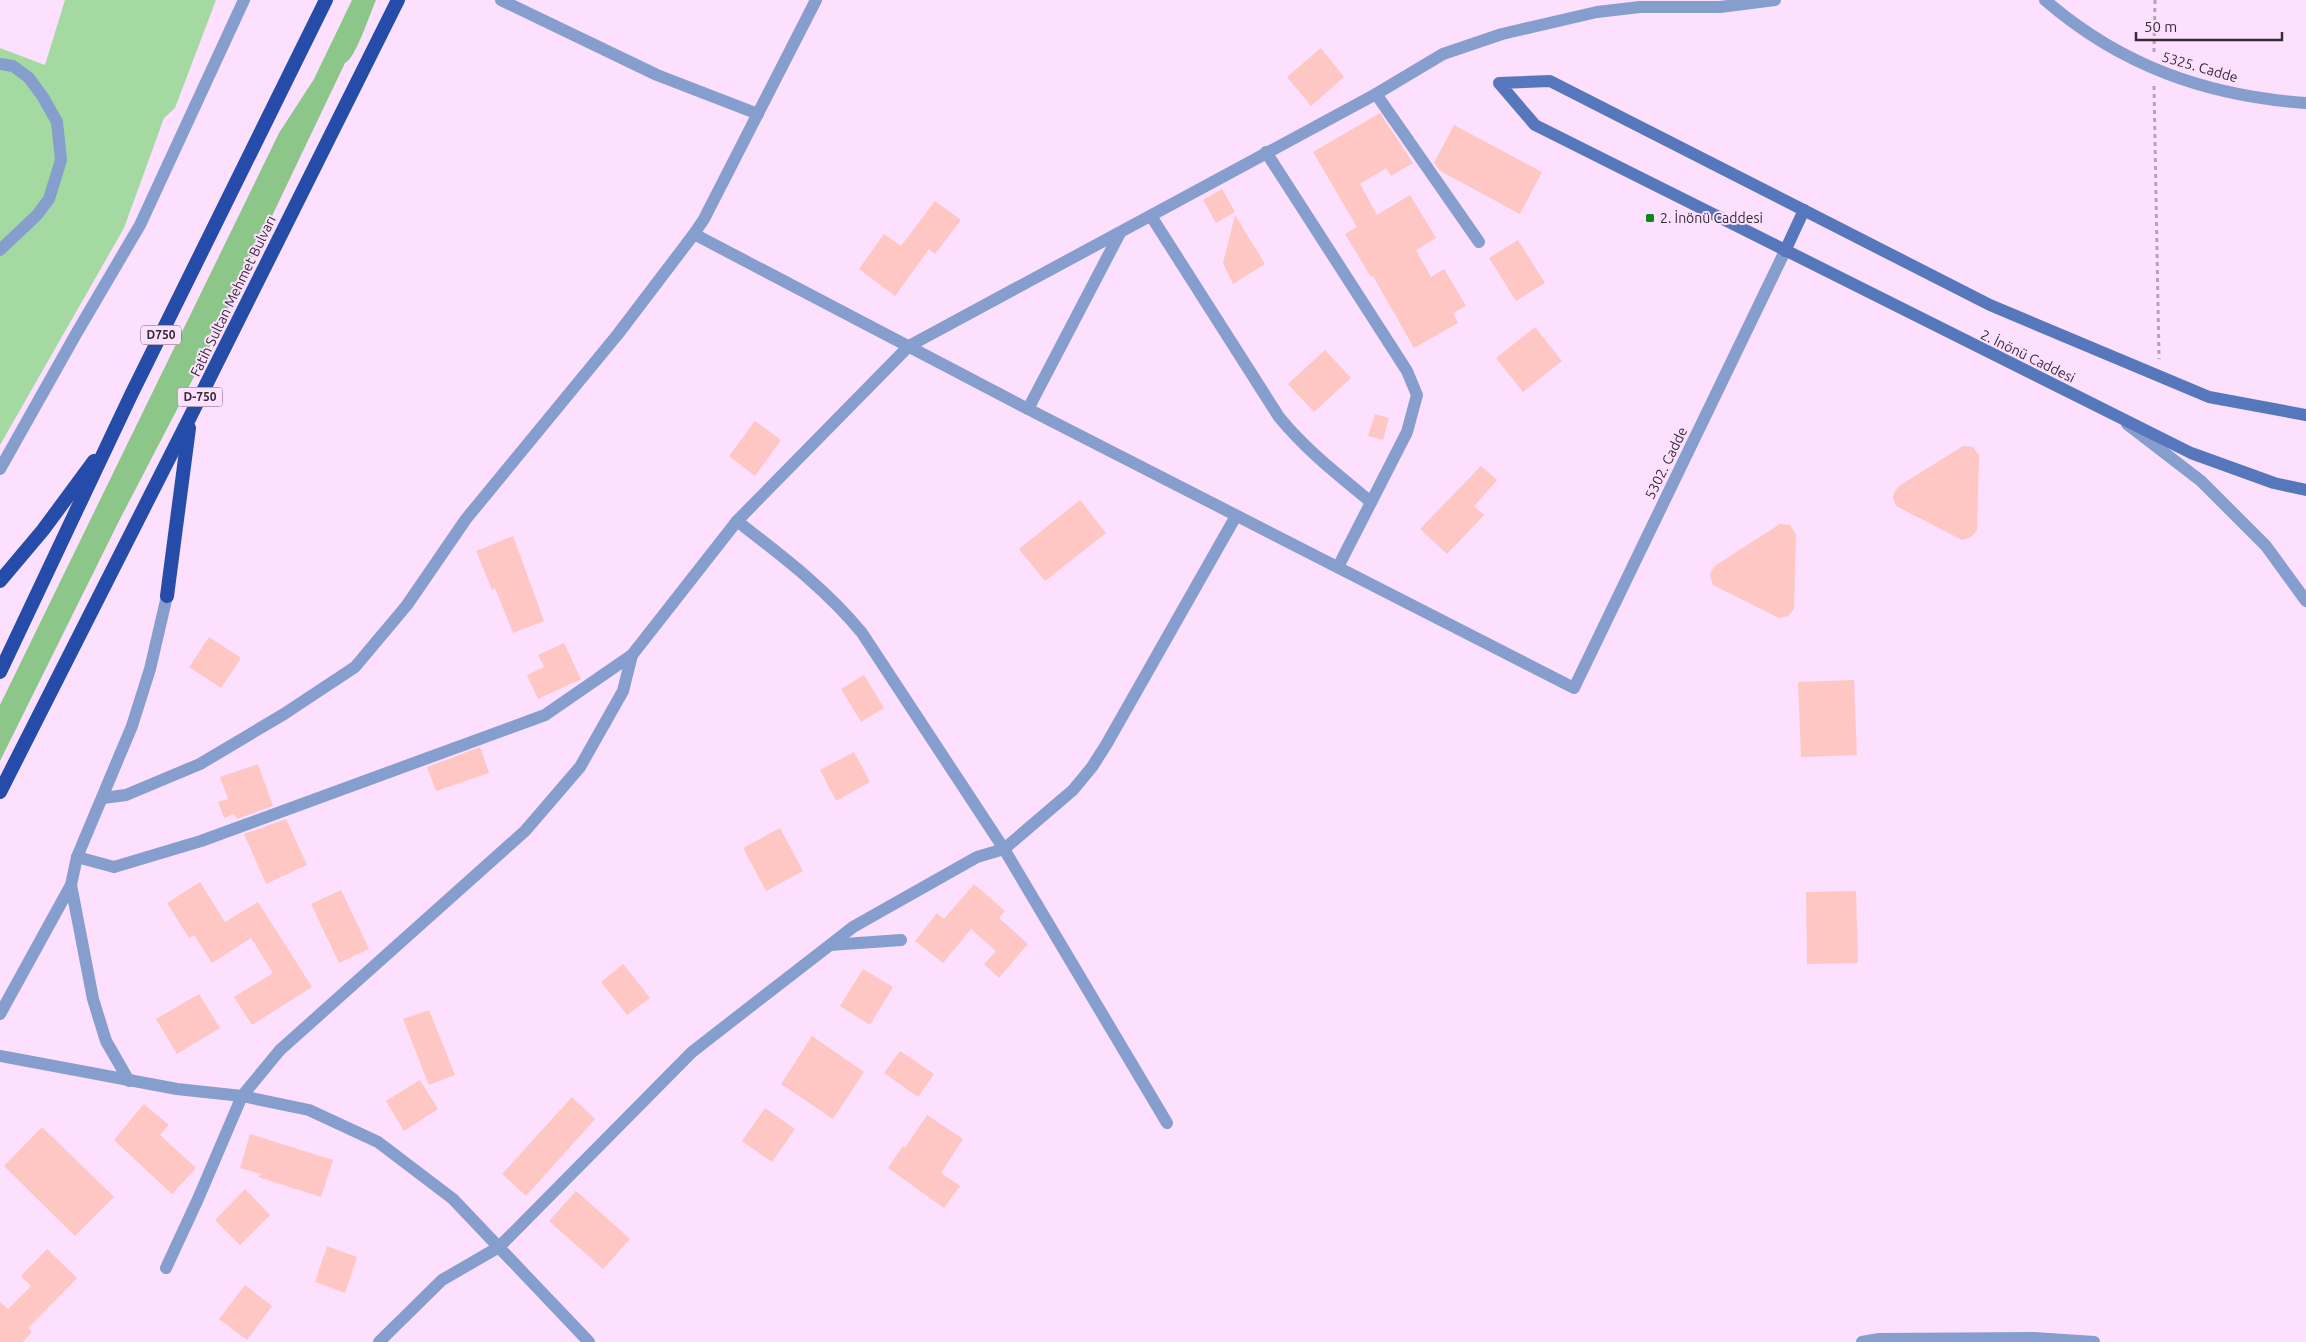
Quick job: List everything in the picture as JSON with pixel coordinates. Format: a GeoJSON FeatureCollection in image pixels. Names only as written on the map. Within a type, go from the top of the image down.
{"type":"FeatureCollection","features":[{"type":"Feature","properties":{"kind":"highway","name":"D750"},"geometry":{"type":"LineString","coordinates":[[0,672],[326,0]]}},
{"type":"Feature","properties":{"kind":"highway","name":"Fatih Sultan Mehmet Bulvarı"},"geometry":{"type":"LineString","coordinates":[[0,792],[398,0]]}},
{"type":"Feature","properties":{"kind":"highway"},"geometry":{"type":"LineString","coordinates":[[167,596],[190,417]]}},
{"type":"Feature","properties":{"kind":"highway"},"geometry":{"type":"LineString","coordinates":[[0,581],[43,530],[114,434]]}},
{"type":"Feature","properties":{"kind":"main road","name":"2. İnönü Caddesi"},"geometry":{"type":"LineString","coordinates":[[2306,415],[2209,397],[1990,305],[1550,81],[1499,83],[1535,125],[2191,453],[2274,483],[2306,490]]}},
{"type":"Feature","properties":{"kind":"main road"},"geometry":{"type":"LineString","coordinates":[[1785,251],[1804,210]]}},
{"type":"Feature","properties":{"kind":"street"},"geometry":{"type":"LineString","coordinates":[[0,469],[140,225],[244,0]]}},
{"type":"Feature","properties":{"kind":"street"},"geometry":{"type":"LineString","coordinates":[[501,0],[658,75],[758,114]]}},
{"type":"Feature","properties":{"kind":"street"},"geometry":{"type":"LineString","coordinates":[[104,798],[126,795],[200,764],[284,714],[354,667],[407,604],[466,519],[618,334],[694,234],[816,0]]}},
{"type":"Feature","properties":{"kind":"street"},"geometry":{"type":"LineString","coordinates":[[77,857],[114,867],[211,838],[545,715],[632,655],[737,522],[909,346],[1376,94],[1443,54],[1521,30],[1597,12],[1640,7],[1720,7],[1775,0]]}},
{"type":"Feature","properties":{"kind":"street","name":"5325. Cadde"},"geometry":{"type":"LineString","coordinates":[[2045,0],[2068,20],[2110,48],[2154,70],[2207,88],[2269,101],[2306,103]]}},
{"type":"Feature","properties":{"kind":"street"},"geometry":{"type":"LineString","coordinates":[[0,64],[13,66],[29,78],[43,97],[57,122],[61,160],[49,199],[37,215],[0,250]]}},
{"type":"Feature","properties":{"kind":"street"},"geometry":{"type":"LineString","coordinates":[[1376,94],[1479,242]]}},
{"type":"Feature","properties":{"kind":"street"},"geometry":{"type":"LineString","coordinates":[[694,234],[1028,409],[1338,567],[1407,432],[1417,395],[1413,383],[1266,152]]}},
{"type":"Feature","properties":{"kind":"street"},"geometry":{"type":"LineString","coordinates":[[1151,216],[1279,417],[1295,437],[1371,502]]}},
{"type":"Feature","properties":{"kind":"street"},"geometry":{"type":"LineString","coordinates":[[1028,409],[1120,233]]}},
{"type":"Feature","properties":{"kind":"street","name":"5302. Cadde"},"geometry":{"type":"LineString","coordinates":[[1338,567],[1574,688],[1785,251]]}},
{"type":"Feature","properties":{"kind":"street"},"geometry":{"type":"LineString","coordinates":[[2115,415],[2201,481],[2266,546],[2306,601]]}},
{"type":"Feature","properties":{"kind":"street"},"geometry":{"type":"LineString","coordinates":[[379,1342],[442,1280],[499,1247],[692,1052],[853,927],[977,858],[1004,849],[1048,814],[1092,768],[1236,516]]}},
{"type":"Feature","properties":{"kind":"street"},"geometry":{"type":"LineString","coordinates":[[737,522],[795,565],[842,609],[862,633],[1004,849],[1167,1123]]}},
{"type":"Feature","properties":{"kind":"street"},"geometry":{"type":"LineString","coordinates":[[0,1014],[72,885],[77,857],[104,798],[132,726],[150,669],[167,596]]}},
{"type":"Feature","properties":{"kind":"street"},"geometry":{"type":"LineString","coordinates":[[166,1268],[242,1096],[280,1050],[525,831],[580,767],[623,691],[632,655]]}},
{"type":"Feature","properties":{"kind":"street"},"geometry":{"type":"LineString","coordinates":[[72,885],[93,999],[106,1040],[129,1081]]}},
{"type":"Feature","properties":{"kind":"street"},"geometry":{"type":"LineString","coordinates":[[830,945],[901,940]]}},
{"type":"Feature","properties":{"kind":"street"},"geometry":{"type":"LineString","coordinates":[[0,1056],[129,1081],[242,1096],[309,1110],[378,1142],[453,1199],[589,1342]]}},
{"type":"Feature","properties":{"kind":"street"},"geometry":{"type":"LineString","coordinates":[[1862,1342],[1879,1339],[2034,1338],[2094,1342]]}},
{"type":"Feature","properties":{"kind":"path"},"geometry":{"type":"LineString","coordinates":[[2155,0],[2154,70],[2159,376]]}},
{"type":"Feature","properties":{"kind":"green space"},"geometry":{"type":"Polygon","coordinates":[[[65,0],[216,0],[175,108],[164,118],[124,228],[0,445],[0,48],[45,65],[65,0]]]}},
{"type":"Feature","properties":{"kind":"green space"},"geometry":{"type":"Polygon","coordinates":[[[352,0],[376,0],[354,53],[345,63],[210,346],[120,519],[0,761],[0,705],[279,133],[314,79],[352,0]]]}},
{"type":"Feature","properties":{"kind":"building"},"geometry":{"type":"Polygon","coordinates":[[[1321,48],[1344,77],[1311,106],[1287,77],[1321,48]]]}},
{"type":"Feature","properties":{"kind":"building"},"geometry":{"type":"Polygon","coordinates":[[[1380,113],[1413,163],[1391,176],[1386,168],[1360,184],[1377,215],[1410,195],[1436,238],[1416,250],[1431,277],[1444,269],[1466,306],[1453,313],[1458,323],[1414,348],[1373,276],[1371,277],[1345,234],[1357,227],[1313,152],[1380,113]]]}},
{"type":"Feature","properties":{"kind":"building"},"geometry":{"type":"Polygon","coordinates":[[[1454,125],[1542,172],[1520,214],[1440,171],[1434,163],[1454,125]]]}},
{"type":"Feature","properties":{"kind":"building"},"geometry":{"type":"Polygon","coordinates":[[[1222,189],[1235,212],[1216,223],[1203,200],[1222,189]]]}},
{"type":"Feature","properties":{"kind":"building"},"geometry":{"type":"Polygon","coordinates":[[[935,201],[961,220],[935,254],[929,249],[895,296],[859,269],[884,234],[901,246],[935,201]]]}},
{"type":"Feature","properties":{"kind":"building"},"geometry":{"type":"Polygon","coordinates":[[[1235,215],[1265,264],[1233,284],[1223,263],[1235,215]]]}},
{"type":"Feature","properties":{"kind":"building"},"geometry":{"type":"Polygon","coordinates":[[[1518,240],[1545,283],[1516,301],[1489,258],[1518,240]]]}},
{"type":"Feature","properties":{"kind":"building"},"geometry":{"type":"Polygon","coordinates":[[[1535,327],[1562,361],[1523,392],[1496,358],[1535,327]]]}},
{"type":"Feature","properties":{"kind":"building"},"geometry":{"type":"Polygon","coordinates":[[[1325,350],[1351,378],[1314,412],[1288,384],[1325,350]]]}},
{"type":"Feature","properties":{"kind":"building"},"geometry":{"type":"Polygon","coordinates":[[[1375,414],[1389,418],[1383,440],[1368,436],[1375,414]]]}},
{"type":"Feature","properties":{"kind":"building"},"geometry":{"type":"Polygon","coordinates":[[[755,421],[781,440],[755,476],[729,456],[755,421]]]}},
{"type":"Feature","properties":{"kind":"building"},"geometry":{"type":"Polygon","coordinates":[[[1963,446],[1973,447],[1979,455],[1977,530],[1971,537],[1962,540],[1896,506],[1893,497],[1899,486],[1963,446]]]}},
{"type":"Feature","properties":{"kind":"building"},"geometry":{"type":"Polygon","coordinates":[[[1481,466],[1497,480],[1474,506],[1484,515],[1447,554],[1420,529],[1481,466]]]}},
{"type":"Feature","properties":{"kind":"building"},"geometry":{"type":"Polygon","coordinates":[[[1080,500],[1106,533],[1045,581],[1019,549],[1080,500]]]}},
{"type":"Feature","properties":{"kind":"building"},"geometry":{"type":"Polygon","coordinates":[[[1780,524],[1790,525],[1796,534],[1794,609],[1788,616],[1779,618],[1713,585],[1710,576],[1711,571],[1716,565],[1780,524]]]}},
{"type":"Feature","properties":{"kind":"building"},"geometry":{"type":"Polygon","coordinates":[[[513,536],[544,621],[513,633],[495,588],[492,590],[476,551],[513,536]]]}},
{"type":"Feature","properties":{"kind":"building"},"geometry":{"type":"Polygon","coordinates":[[[209,637],[241,658],[221,688],[189,667],[209,637]]]}},
{"type":"Feature","properties":{"kind":"building"},"geometry":{"type":"Polygon","coordinates":[[[564,643],[581,679],[538,699],[527,675],[544,667],[538,655],[564,643]]]}},
{"type":"Feature","properties":{"kind":"building"},"geometry":{"type":"Polygon","coordinates":[[[864,675],[884,708],[861,722],[841,689],[864,675]]]}},
{"type":"Feature","properties":{"kind":"building"},"geometry":{"type":"Polygon","coordinates":[[[1854,680],[1857,755],[1801,757],[1798,682],[1854,680]]]}},
{"type":"Feature","properties":{"kind":"building"},"geometry":{"type":"Polygon","coordinates":[[[480,747],[489,773],[436,791],[427,767],[480,747]]]}},
{"type":"Feature","properties":{"kind":"building"},"geometry":{"type":"Polygon","coordinates":[[[854,752],[870,782],[836,801],[820,770],[854,752]]]}},
{"type":"Feature","properties":{"kind":"building"},"geometry":{"type":"Polygon","coordinates":[[[258,764],[273,806],[237,819],[234,814],[224,818],[218,802],[228,799],[220,777],[258,764]]]}},
{"type":"Feature","properties":{"kind":"building"},"geometry":{"type":"Polygon","coordinates":[[[286,819],[307,865],[266,884],[244,834],[286,819]]]}},
{"type":"Feature","properties":{"kind":"building"},"geometry":{"type":"Polygon","coordinates":[[[780,828],[803,871],[766,891],[743,848],[780,828]]]}},
{"type":"Feature","properties":{"kind":"building"},"geometry":{"type":"Polygon","coordinates":[[[200,882],[225,922],[258,902],[312,987],[252,1025],[234,997],[273,973],[251,938],[212,963],[194,935],[189,938],[167,903],[200,882]]]}},
{"type":"Feature","properties":{"kind":"building"},"geometry":{"type":"Polygon","coordinates":[[[974,884],[1005,911],[999,918],[1028,944],[999,978],[984,964],[996,951],[971,929],[943,963],[915,941],[937,913],[944,919],[974,884]]]}},
{"type":"Feature","properties":{"kind":"building"},"geometry":{"type":"Polygon","coordinates":[[[341,890],[369,949],[339,963],[311,904],[341,890]]]}},
{"type":"Feature","properties":{"kind":"building"},"geometry":{"type":"Polygon","coordinates":[[[1856,891],[1858,963],[1807,964],[1806,892],[1856,891]]]}},
{"type":"Feature","properties":{"kind":"building"},"geometry":{"type":"Polygon","coordinates":[[[623,964],[650,998],[627,1015],[601,982],[623,964]]]}},
{"type":"Feature","properties":{"kind":"building"},"geometry":{"type":"Polygon","coordinates":[[[863,969],[893,987],[870,1025],[840,1006],[863,969]]]}},
{"type":"Feature","properties":{"kind":"building"},"geometry":{"type":"Polygon","coordinates":[[[199,994],[220,1028],[177,1054],[156,1019],[199,994]]]}},
{"type":"Feature","properties":{"kind":"building"},"geometry":{"type":"Polygon","coordinates":[[[429,1010],[455,1075],[429,1085],[403,1019],[429,1010]]]}},
{"type":"Feature","properties":{"kind":"building"},"geometry":{"type":"Polygon","coordinates":[[[812,1036],[864,1072],[833,1119],[781,1084],[812,1036]]]}},
{"type":"Feature","properties":{"kind":"building"},"geometry":{"type":"Polygon","coordinates":[[[900,1051],[934,1074],[918,1097],[884,1073],[900,1051]]]}},
{"type":"Feature","properties":{"kind":"building"},"geometry":{"type":"Polygon","coordinates":[[[420,1080],[438,1109],[404,1131],[386,1101],[420,1080]]]}},
{"type":"Feature","properties":{"kind":"building"},"geometry":{"type":"Polygon","coordinates":[[[572,1097],[595,1119],[526,1196],[502,1174],[572,1097]]]}},
{"type":"Feature","properties":{"kind":"building"},"geometry":{"type":"Polygon","coordinates":[[[144,1104],[169,1125],[160,1135],[196,1168],[172,1194],[114,1140],[144,1104]]]}},
{"type":"Feature","properties":{"kind":"building"},"geometry":{"type":"Polygon","coordinates":[[[765,1108],[795,1129],[772,1162],[742,1141],[765,1108]]]}},
{"type":"Feature","properties":{"kind":"building"},"geometry":{"type":"Polygon","coordinates":[[[927,1115],[963,1139],[941,1173],[960,1186],[944,1208],[888,1168],[903,1146],[905,1148],[927,1115]]]}},
{"type":"Feature","properties":{"kind":"building"},"geometry":{"type":"Polygon","coordinates":[[[42,1127],[114,1197],[75,1236],[4,1166],[42,1127]]]}},
{"type":"Feature","properties":{"kind":"building"},"geometry":{"type":"Polygon","coordinates":[[[250,1134],[333,1160],[321,1197],[258,1177],[261,1174],[240,1168],[250,1134]]]}},
{"type":"Feature","properties":{"kind":"building"},"geometry":{"type":"Polygon","coordinates":[[[245,1189],[270,1215],[240,1245],[215,1220],[245,1189]]]}},
{"type":"Feature","properties":{"kind":"building"},"geometry":{"type":"Polygon","coordinates":[[[576,1191],[630,1239],[603,1269],[549,1221],[576,1191]]]}},
{"type":"Feature","properties":{"kind":"building"},"geometry":{"type":"Polygon","coordinates":[[[327,1246],[357,1257],[345,1293],[315,1282],[327,1246]]]}},
{"type":"Feature","properties":{"kind":"building"},"geometry":{"type":"Polygon","coordinates":[[[47,1249],[77,1278],[28,1328],[32,1332],[23,1342],[0,1342],[0,1302],[8,1309],[31,1286],[21,1276],[47,1249]]]}},
{"type":"Feature","properties":{"kind":"building"},"geometry":{"type":"Polygon","coordinates":[[[245,1285],[272,1306],[247,1340],[219,1319],[245,1285]]]}},
{"type":"Feature","properties":{"kind":"place","name":"2. İnönü Caddesi"},"geometry":{"type":"Point","coordinates":[1650,218]}}]}
